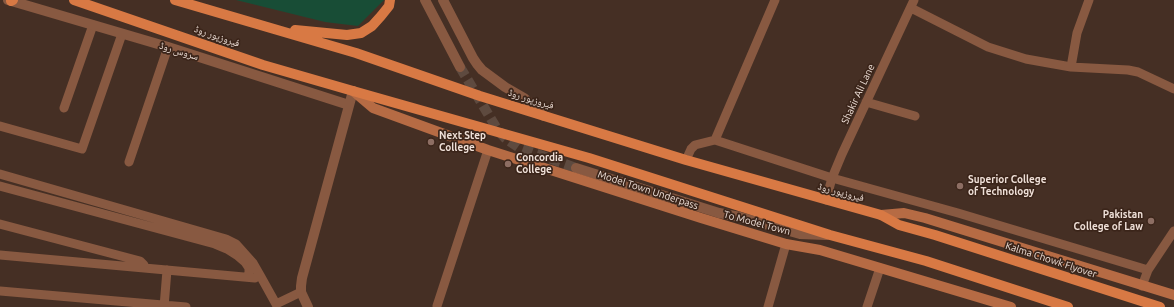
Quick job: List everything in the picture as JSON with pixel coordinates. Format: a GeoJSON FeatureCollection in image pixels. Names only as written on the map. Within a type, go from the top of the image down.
{"type":"FeatureCollection","features":[{"type":"Feature","properties":{"kind":"main road","name":"فیروزپور روڈ"},"geometry":{"type":"LineString","coordinates":[[74,0],[263,65],[589,158],[830,235],[926,262],[1068,307]]}},
{"type":"Feature","properties":{"kind":"main road","name":"فیروزپور روڈ"},"geometry":{"type":"LineString","coordinates":[[175,0],[356,53],[480,96],[686,160],[881,215],[898,225],[935,236]]}},
{"type":"Feature","properties":{"kind":"main road"},"geometry":{"type":"LineString","coordinates":[[267,27],[340,35],[361,33],[372,26],[381,16],[389,6],[390,0]]}},
{"type":"Feature","properties":{"kind":"main road","name":"فیروزپور روڈ"},"geometry":{"type":"LineString","coordinates":[[352,91],[373,108],[488,150],[786,244],[820,250],[1011,307]]}},
{"type":"Feature","properties":{"kind":"main road","name":"فیروزپور روڈ"},"geometry":{"type":"LineString","coordinates":[[881,215],[904,213],[918,216],[1174,295]]}},
{"type":"Feature","properties":{"kind":"main road","name":"Kalma Chowk Flyover"},"geometry":{"type":"LineString","coordinates":[[935,236],[1160,307]]}},
{"type":"Feature","properties":{"kind":"street","name":"سروس روڈ"},"geometry":{"type":"LineString","coordinates":[[11,0],[168,47],[349,104]]}},
{"type":"Feature","properties":{"kind":"street"},"geometry":{"type":"LineString","coordinates":[[425,0],[460,67]]}},
{"type":"Feature","properties":{"kind":"street"},"geometry":{"type":"LineString","coordinates":[[443,0],[473,58],[482,70],[505,87],[524,98],[544,116]]}},
{"type":"Feature","properties":{"kind":"street"},"geometry":{"type":"LineString","coordinates":[[715,140],[775,0]]}},
{"type":"Feature","properties":{"kind":"street"},"geometry":{"type":"LineString","coordinates":[[1071,67],[1077,33],[1089,0]]}},
{"type":"Feature","properties":{"kind":"street"},"geometry":{"type":"LineString","coordinates":[[913,4],[988,47],[997,50],[1026,59],[1071,67],[1128,70],[1138,72],[1174,89]]}},
{"type":"Feature","properties":{"kind":"street","name":"Shakir Ali Lane"},"geometry":{"type":"LineString","coordinates":[[826,200],[832,178],[842,154],[913,4]]}},
{"type":"Feature","properties":{"kind":"street"},"geometry":{"type":"LineString","coordinates":[[64,108],[93,25]]}},
{"type":"Feature","properties":{"kind":"street"},"geometry":{"type":"LineString","coordinates":[[0,126],[82,149],[122,34]]}},
{"type":"Feature","properties":{"kind":"street"},"geometry":{"type":"LineString","coordinates":[[129,162],[168,47]]}},
{"type":"Feature","properties":{"kind":"street"},"geometry":{"type":"LineString","coordinates":[[308,307],[301,292],[302,278],[352,91]]}},
{"type":"Feature","properties":{"kind":"street"},"geometry":{"type":"LineString","coordinates":[[866,102],[915,116]]}},
{"type":"Feature","properties":{"kind":"street"},"geometry":{"type":"LineString","coordinates":[[686,160],[691,148],[695,145],[715,140],[832,178],[958,213],[1148,270]]}},
{"type":"Feature","properties":{"kind":"street"},"geometry":{"type":"LineString","coordinates":[[437,306],[488,150]]}},
{"type":"Feature","properties":{"kind":"street","name":"Model Town Underpass"},"geometry":{"type":"LineString","coordinates":[[576,168],[719,213]]}},
{"type":"Feature","properties":{"kind":"street"},"geometry":{"type":"LineString","coordinates":[[0,174],[226,239],[236,244],[244,252],[261,276],[273,306],[301,292]]}},
{"type":"Feature","properties":{"kind":"street"},"geometry":{"type":"LineString","coordinates":[[0,186],[227,248],[245,262],[249,268],[250,277]]}},
{"type":"Feature","properties":{"kind":"street","name":"To Model Town"},"geometry":{"type":"LineString","coordinates":[[719,213],[800,234],[830,235]]}},
{"type":"Feature","properties":{"kind":"street","name":"To Model Town"},"geometry":{"type":"LineString","coordinates":[[719,213],[737,222],[820,250]]}},
{"type":"Feature","properties":{"kind":"street"},"geometry":{"type":"LineString","coordinates":[[0,224],[140,261],[144,265],[144,268]]}},
{"type":"Feature","properties":{"kind":"street"},"geometry":{"type":"LineString","coordinates":[[1142,286],[1148,270],[1174,231]]}},
{"type":"Feature","properties":{"kind":"street"},"geometry":{"type":"LineString","coordinates":[[768,307],[786,244]]}},
{"type":"Feature","properties":{"kind":"street"},"geometry":{"type":"LineString","coordinates":[[0,255],[260,278],[261,276]]}},
{"type":"Feature","properties":{"kind":"street"},"geometry":{"type":"LineString","coordinates":[[867,307],[880,268]]}},
{"type":"Feature","properties":{"kind":"street"},"geometry":{"type":"LineString","coordinates":[[164,306],[167,270]]}},
{"type":"Feature","properties":{"kind":"street"},"geometry":{"type":"LineString","coordinates":[[0,291],[186,307]]}},
{"type":"Feature","properties":{"kind":"green space"},"geometry":{"type":"Polygon","coordinates":[[[236,0],[384,0],[358,26],[325,22],[236,0]]]}},
{"type":"Feature","properties":{"kind":"tunnel"},"geometry":{"type":"LineString","coordinates":[[460,67],[497,129],[505,138],[518,147],[576,168]]}},
{"type":"Feature","properties":{"kind":"place","name":"Next Step College"},"geometry":{"type":"Point","coordinates":[431,142]}},
{"type":"Feature","properties":{"kind":"place","name":"Concordia College"},"geometry":{"type":"Point","coordinates":[508,164]}},
{"type":"Feature","properties":{"kind":"place","name":"Superior College of Technology"},"geometry":{"type":"Point","coordinates":[960,186]}},
{"type":"Feature","properties":{"kind":"place","name":"Pakistan College of Law"},"geometry":{"type":"Point","coordinates":[1151,221]}}]}
